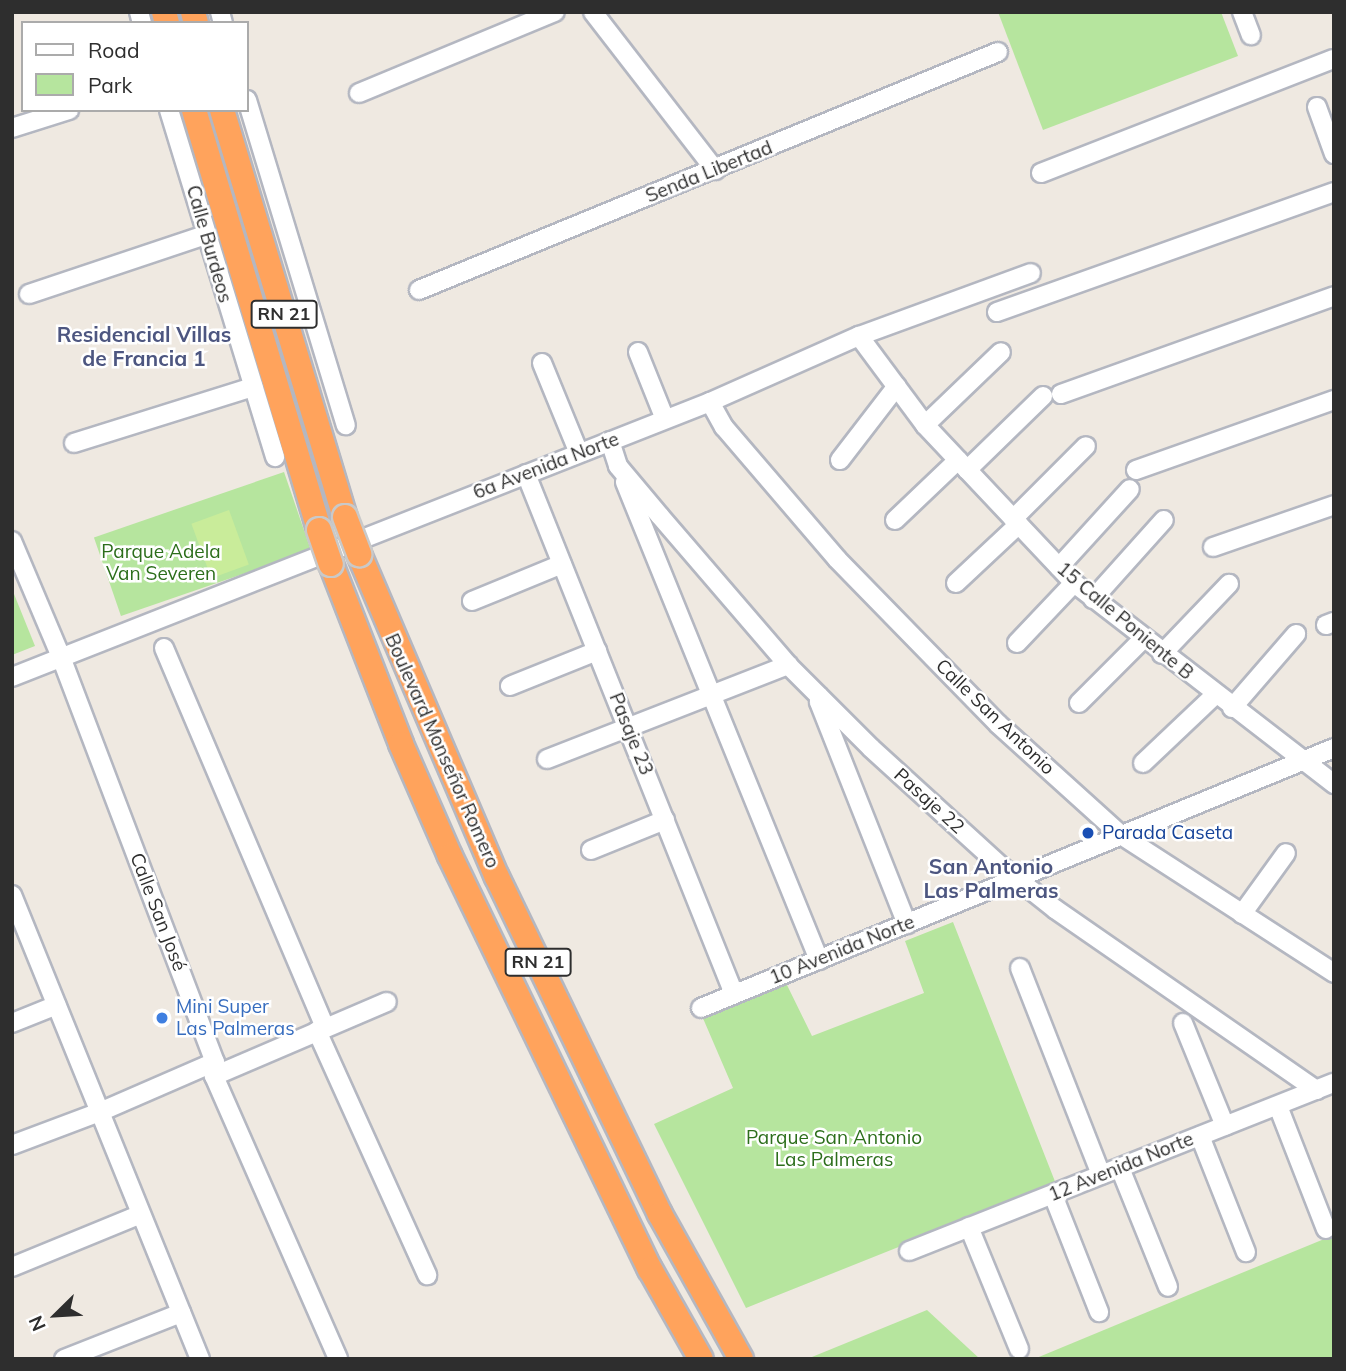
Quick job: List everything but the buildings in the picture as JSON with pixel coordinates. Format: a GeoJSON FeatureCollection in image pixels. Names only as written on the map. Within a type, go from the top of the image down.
{"type":"FeatureCollection","features":[{"type":"Feature","properties":{"kind":"highway","name":"Boulevard Monseñor Romero"},"geometry":{"type":"LineString","coordinates":[[195,112],[319,530],[397,733],[450,856],[650,1269],[701,1359]]}},
{"type":"Feature","properties":{"kind":"highway","name":"Boulevard Monseñor Romero"},"geometry":{"type":"LineString","coordinates":[[223,112],[345,517],[359,554],[497,877],[660,1214],[741,1359]]}},
{"type":"Feature","properties":{"kind":"street"},"geometry":{"type":"LineString","coordinates":[[359,93],[555,12]]}},
{"type":"Feature","properties":{"kind":"street"},"geometry":{"type":"LineString","coordinates":[[593,12],[715,170]]}},
{"type":"Feature","properties":{"kind":"street"},"geometry":{"type":"LineString","coordinates":[[1242,12],[1251,35]]}},
{"type":"Feature","properties":{"kind":"street","name":"Senda Libertad"},"geometry":{"type":"LineString","coordinates":[[419,290],[998,52]]}},
{"type":"Feature","properties":{"kind":"street"},"geometry":{"type":"LineString","coordinates":[[1041,173],[1334,59]]}},
{"type":"Feature","properties":{"kind":"street"},"geometry":{"type":"LineString","coordinates":[[248,103],[346,425]]}},
{"type":"Feature","properties":{"kind":"street"},"geometry":{"type":"LineString","coordinates":[[1317,107],[1334,154]]}},
{"type":"Feature","properties":{"kind":"street"},"geometry":{"type":"LineString","coordinates":[[12,128],[63,112]]}},
{"type":"Feature","properties":{"kind":"street","name":"Calle Burdeos"},"geometry":{"type":"LineString","coordinates":[[170,112],[275,457]]}},
{"type":"Feature","properties":{"kind":"street"},"geometry":{"type":"LineString","coordinates":[[997,312],[1334,192]]}},
{"type":"Feature","properties":{"kind":"street"},"geometry":{"type":"LineString","coordinates":[[29,294],[205,235]]}},
{"type":"Feature","properties":{"kind":"street","name":"6a Avenida Norte"},"geometry":{"type":"LineString","coordinates":[[12,677],[710,402],[859,335],[1031,273]]}},
{"type":"Feature","properties":{"kind":"street"},"geometry":{"type":"LineString","coordinates":[[895,520],[1052,395],[1334,296]]}},
{"type":"Feature","properties":{"kind":"street","name":"15 Calle Poniente B"},"geometry":{"type":"LineString","coordinates":[[859,335],[925,425],[1074,583],[1300,762],[1334,784]]}},
{"type":"Feature","properties":{"kind":"street"},"geometry":{"type":"LineString","coordinates":[[638,352],[665,419]]}},
{"type":"Feature","properties":{"kind":"street"},"geometry":{"type":"LineString","coordinates":[[925,425],[1001,352]]}},
{"type":"Feature","properties":{"kind":"street"},"geometry":{"type":"LineString","coordinates":[[542,363],[579,453]]}},
{"type":"Feature","properties":{"kind":"street"},"geometry":{"type":"LineString","coordinates":[[840,460],[897,386]]}},
{"type":"Feature","properties":{"kind":"street"},"geometry":{"type":"LineString","coordinates":[[74,443],[253,387]]}},
{"type":"Feature","properties":{"kind":"street"},"geometry":{"type":"LineString","coordinates":[[1136,470],[1334,400]]}},
{"type":"Feature","properties":{"kind":"street","name":"Calle San Antonio"},"geometry":{"type":"LineString","coordinates":[[710,402],[724,427],[838,559],[998,724],[1121,835],[1334,973]]}},
{"type":"Feature","properties":{"kind":"street","name":"Pasaje 22"},"geometry":{"type":"LineString","coordinates":[[610,441],[618,466],[788,665],[881,757],[1055,909],[1316,1090]]}},
{"type":"Feature","properties":{"kind":"street"},"geometry":{"type":"LineString","coordinates":[[956,583],[1086,446]]}},
{"type":"Feature","properties":{"kind":"street"},"geometry":{"type":"LineString","coordinates":[[618,466],[819,960]]}},
{"type":"Feature","properties":{"kind":"street","name":"Pasaje 23"},"geometry":{"type":"LineString","coordinates":[[526,474],[734,994]]}},
{"type":"Feature","properties":{"kind":"street"},"geometry":{"type":"LineString","coordinates":[[1059,567],[1130,489]]}},
{"type":"Feature","properties":{"kind":"street"},"geometry":{"type":"LineString","coordinates":[[1213,547],[1334,505]]}},
{"type":"Feature","properties":{"kind":"street"},"geometry":{"type":"LineString","coordinates":[[1093,599],[1164,520]]}},
{"type":"Feature","properties":{"kind":"street","name":"Calle San José"},"geometry":{"type":"LineString","coordinates":[[12,541],[61,657],[215,1069],[338,1359]]}},
{"type":"Feature","properties":{"kind":"street"},"geometry":{"type":"LineString","coordinates":[[472,601],[562,564]]}},
{"type":"Feature","properties":{"kind":"street"},"geometry":{"type":"LineString","coordinates":[[1017,643],[1074,583]]}},
{"type":"Feature","properties":{"kind":"street"},"geometry":{"type":"LineString","coordinates":[[1162,654],[1229,584]]}},
{"type":"Feature","properties":{"kind":"street"},"geometry":{"type":"LineString","coordinates":[[1232,708],[1296,634]]}},
{"type":"Feature","properties":{"kind":"street"},"geometry":{"type":"LineString","coordinates":[[1079,703],[1143,639]]}},
{"type":"Feature","properties":{"kind":"street"},"geometry":{"type":"LineString","coordinates":[[164,648],[321,1029],[427,1275]]}},
{"type":"Feature","properties":{"kind":"street"},"geometry":{"type":"LineString","coordinates":[[510,686],[597,651]]}},
{"type":"Feature","properties":{"kind":"street"},"geometry":{"type":"LineString","coordinates":[[547,759],[788,665]]}},
{"type":"Feature","properties":{"kind":"street"},"geometry":{"type":"LineString","coordinates":[[819,694],[819,702],[907,924]]}},
{"type":"Feature","properties":{"kind":"street"},"geometry":{"type":"LineString","coordinates":[[1143,763],[1214,695]]}},
{"type":"Feature","properties":{"kind":"street","name":"10 Avenida Norte"},"geometry":{"type":"LineString","coordinates":[[701,1009],[1334,748]]}},
{"type":"Feature","properties":{"kind":"street"},"geometry":{"type":"LineString","coordinates":[[591,850],[665,820]]}},
{"type":"Feature","properties":{"kind":"street"},"geometry":{"type":"LineString","coordinates":[[1242,914],[1286,853]]}},
{"type":"Feature","properties":{"kind":"street"},"geometry":{"type":"LineString","coordinates":[[14,907],[57,1005],[200,1359]]}},
{"type":"Feature","properties":{"kind":"street"},"geometry":{"type":"LineString","coordinates":[[1020,968],[1101,1175]]}},
{"type":"Feature","properties":{"kind":"street"},"geometry":{"type":"LineString","coordinates":[[12,1145],[387,1002]]}},
{"type":"Feature","properties":{"kind":"street"},"geometry":{"type":"LineString","coordinates":[[12,1023],[57,1005]]}},
{"type":"Feature","properties":{"kind":"street"},"geometry":{"type":"LineString","coordinates":[[1183,1023],[1225,1126]]}},
{"type":"Feature","properties":{"kind":"street","name":"12 Avenida Norte"},"geometry":{"type":"LineString","coordinates":[[909,1251],[1334,1083]]}},
{"type":"Feature","properties":{"kind":"street"},"geometry":{"type":"LineString","coordinates":[[1278,1105],[1326,1229]]}},
{"type":"Feature","properties":{"kind":"street"},"geometry":{"type":"LineString","coordinates":[[1200,1136],[1246,1252]]}},
{"type":"Feature","properties":{"kind":"street"},"geometry":{"type":"LineString","coordinates":[[1120,1168],[1168,1287]]}},
{"type":"Feature","properties":{"kind":"street"},"geometry":{"type":"LineString","coordinates":[[1053,1195],[1099,1312]]}},
{"type":"Feature","properties":{"kind":"street"},"geometry":{"type":"LineString","coordinates":[[12,1267],[141,1214]]}},
{"type":"Feature","properties":{"kind":"street"},"geometry":{"type":"LineString","coordinates":[[970,1227],[1019,1349]]}},
{"type":"Feature","properties":{"kind":"street"},"geometry":{"type":"LineString","coordinates":[[64,1359],[181,1313]]}},
{"type":"Feature","properties":{"kind":"green space"},"geometry":{"type":"Polygon","coordinates":[[[998,12],[1221,12],[1238,56],[1043,130],[998,12]]]}},
{"type":"Feature","properties":{"kind":"green space","name":"Parque Adela Van Severen"},"geometry":{"type":"Polygon","coordinates":[[[284,472],[311,550],[121,616],[94,537],[284,472]]]}},
{"type":"Feature","properties":{"kind":"green space"},"geometry":{"type":"Polygon","coordinates":[[[229,510],[249,565],[211,578],[191,524],[229,510]]]}},
{"type":"Feature","properties":{"kind":"green space"},"geometry":{"type":"Polygon","coordinates":[[[12,589],[35,646],[12,655],[12,589]]]}},
{"type":"Feature","properties":{"kind":"green space","name":"Parque San Antonio Las Palmeras"},"geometry":{"type":"Polygon","coordinates":[[[953,922],[1056,1184],[746,1308],[654,1124],[733,1088],[702,1016],[786,983],[812,1036],[924,993],[905,941],[953,922]]]}},
{"type":"Feature","properties":{"kind":"green space"},"geometry":{"type":"Polygon","coordinates":[[[1334,1235],[1334,1359],[1034,1359],[1227,1279],[1334,1235]]]}},
{"type":"Feature","properties":{"kind":"green space"},"geometry":{"type":"Polygon","coordinates":[[[927,1310],[980,1359],[807,1359],[927,1310]]]}},
{"type":"Feature","properties":{"kind":"place","name":"Parada Caseta"},"geometry":{"type":"Point","coordinates":[1088,833]}},
{"type":"Feature","properties":{"kind":"place","name":"Mini Super Las Palmeras"},"geometry":{"type":"Point","coordinates":[162,1018]}},
{"type":"Feature","properties":{"kind":"district","name":"Residencial Villas de Francia 1"},"geometry":{"type":"Point","coordinates":[144,346]}},
{"type":"Feature","properties":{"kind":"district","name":"San Antonio Las Palmeras"},"geometry":{"type":"Point","coordinates":[991,878]}}]}
